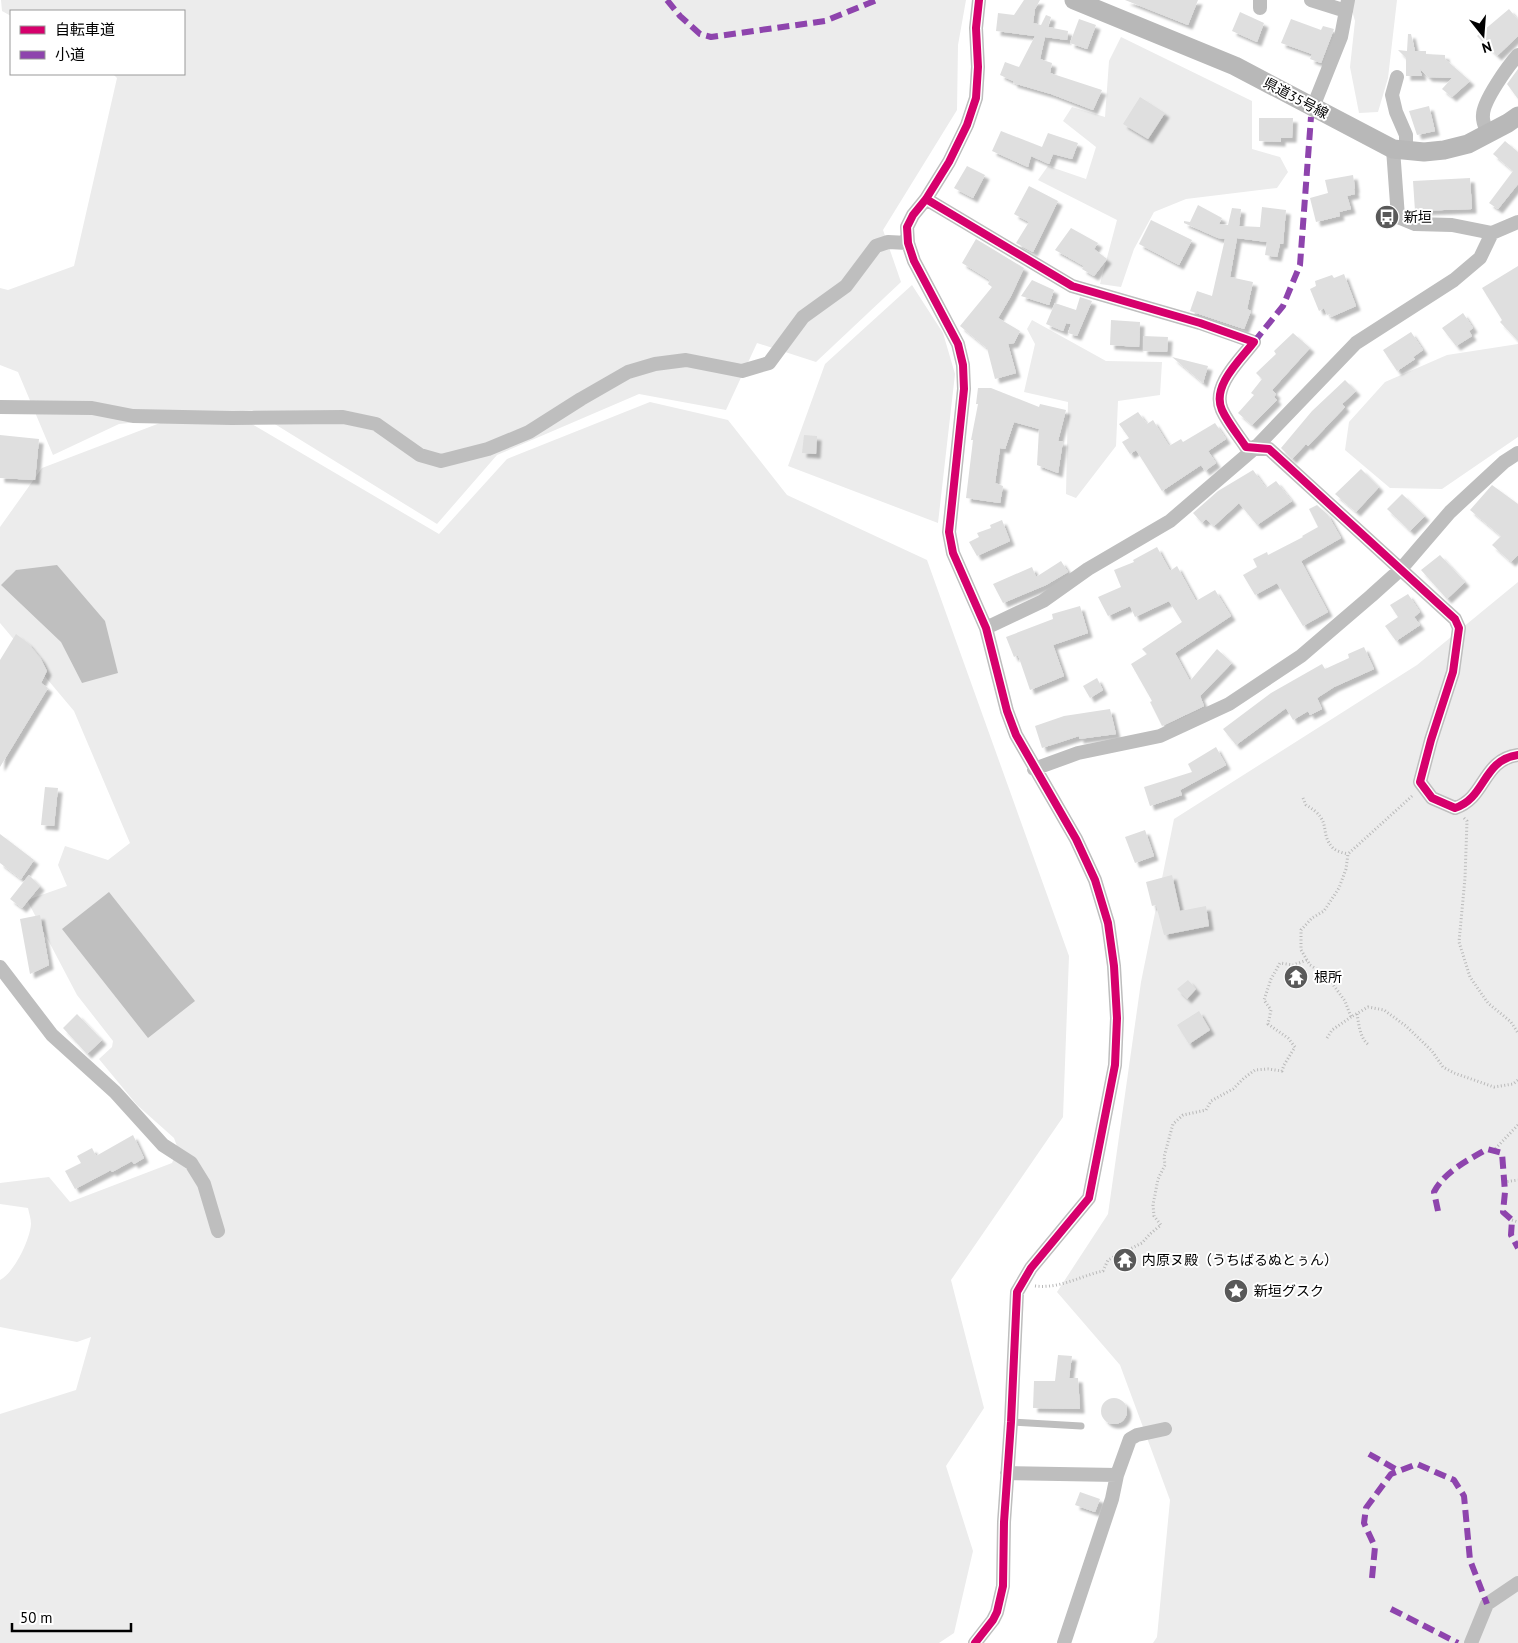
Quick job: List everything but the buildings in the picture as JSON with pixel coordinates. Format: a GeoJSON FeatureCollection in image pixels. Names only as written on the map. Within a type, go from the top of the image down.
{"type":"FeatureCollection","features":[{"type":"Feature","properties":{"kind":"main road","name":"県道35号線"},"geometry":{"type":"LineString","coordinates":[[1074,0],[1235,66],[1312,107],[1400,150],[1424,152],[1444,150],[1468,144],[1518,116]]}},
{"type":"Feature","properties":{"kind":"street"},"geometry":{"type":"LineString","coordinates":[[974,1643],[993,1620],[997,1612],[1003,1586],[1004,1522],[1011,1422],[1016,1292],[1031,1268],[1089,1198],[1115,1065],[1117,1018],[1114,966],[1108,923],[1095,880],[1076,839],[1016,735],[1007,711],[986,628],[953,552],[949,532],[964,389],[963,365],[958,344],[914,261],[908,242],[907,227],[913,215],[950,162],[967,125],[976,98],[978,67],[976,28],[979,0]]}},
{"type":"Feature","properties":{"kind":"street"},"geometry":{"type":"LineString","coordinates":[[1311,0],[1347,6],[1341,37],[1312,107]]}},
{"type":"Feature","properties":{"kind":"street"},"geometry":{"type":"LineString","coordinates":[[1488,134],[1482,115],[1485,105],[1509,64],[1518,55]]}},
{"type":"Feature","properties":{"kind":"street"},"geometry":{"type":"LineString","coordinates":[[1397,77],[1392,95],[1396,112],[1406,135],[1400,150],[1398,217],[1414,224],[1452,225],[1492,232],[1518,222]]}},
{"type":"Feature","properties":{"kind":"street"},"geometry":{"type":"LineString","coordinates":[[926,198],[1072,286],[1200,323],[1254,342],[1226,380],[1219,394],[1221,409],[1246,447],[1269,449],[1455,619],[1459,628],[1453,672],[1431,740],[1420,782],[1432,798],[1455,808],[1465,805],[1473,797],[1496,764],[1518,756]]}},
{"type":"Feature","properties":{"kind":"street"},"geometry":{"type":"LineString","coordinates":[[986,628],[1043,601],[1088,569],[1170,521],[1255,448],[1356,343],[1454,280],[1480,258],[1492,232]]}},
{"type":"Feature","properties":{"kind":"street"},"geometry":{"type":"LineString","coordinates":[[0,407],[92,408],[133,416],[232,418],[343,417],[376,424],[420,455],[440,462],[488,449],[529,432],[628,372],[655,364],[686,360],[742,371],[769,363],[803,317],[846,286],[876,246],[888,242],[908,242]]}},
{"type":"Feature","properties":{"kind":"street"},"geometry":{"type":"LineString","coordinates":[[1034,769],[1078,754],[1160,736],[1229,704],[1301,656],[1401,569],[1450,512],[1504,462],[1518,453]]}},
{"type":"Feature","properties":{"kind":"street"},"geometry":{"type":"LineString","coordinates":[[0,967],[52,1034],[115,1092],[163,1145],[191,1163],[204,1184],[218,1231]]}},
{"type":"Feature","properties":{"kind":"street"},"geometry":{"type":"LineString","coordinates":[[1064,1643],[1130,1439],[1137,1435],[1165,1429]]}},
{"type":"Feature","properties":{"kind":"street"},"geometry":{"type":"LineString","coordinates":[[1008,1472],[1117,1475]]}},
{"type":"Feature","properties":{"kind":"street"},"geometry":{"type":"LineString","coordinates":[[1470,1643],[1487,1604],[1518,1583]]}},
{"type":"Feature","properties":{"kind":"lane"},"geometry":{"type":"LineString","coordinates":[[1011,1422],[1080,1426]]}},
{"type":"Feature","properties":{"kind":"path"},"geometry":{"type":"LineString","coordinates":[[1351,1016],[1345,1001],[1326,975],[1310,965],[1301,950],[1301,930],[1312,918],[1324,910],[1339,888],[1346,869],[1348,854],[1405,804],[1411,796],[1430,795]]}},
{"type":"Feature","properties":{"kind":"path"},"geometry":{"type":"LineString","coordinates":[[1303,798],[1306,805],[1317,812],[1323,819],[1329,841],[1334,849],[1348,854]]}},
{"type":"Feature","properties":{"kind":"path"},"geometry":{"type":"LineString","coordinates":[[1455,808],[1467,821],[1459,942],[1470,977],[1488,1003],[1511,1022],[1518,1033]]}},
{"type":"Feature","properties":{"kind":"path"},"geometry":{"type":"LineString","coordinates":[[1031,1268],[1034,1271],[1029,1285],[1045,1287],[1072,1282],[1085,1275],[1103,1271],[1108,1260],[1142,1243],[1161,1225],[1154,1216],[1153,1205],[1158,1179],[1165,1165],[1164,1157],[1173,1124],[1183,1116],[1206,1110],[1211,1101],[1234,1089],[1255,1070],[1282,1071],[1295,1047],[1288,1038],[1268,1024],[1271,1010],[1264,1000],[1271,979],[1280,963],[1293,965],[1307,960]]}},
{"type":"Feature","properties":{"kind":"path"},"geometry":{"type":"LineString","coordinates":[[1327,1038],[1332,1030],[1351,1016],[1368,1007],[1384,1010],[1418,1036],[1443,1067],[1454,1073],[1494,1087],[1513,1084],[1518,1080]]}},
{"type":"Feature","properties":{"kind":"path"},"geometry":{"type":"LineString","coordinates":[[1357,1014],[1360,1032],[1365,1042],[1369,1045]]}},
{"type":"Feature","properties":{"kind":"path"},"geometry":{"type":"LineString","coordinates":[[1493,1151],[1518,1125]]}},
{"type":"Feature","properties":{"kind":"path"},"geometry":{"type":"LineString","coordinates":[[1504,1182],[1518,1180]]}},
{"type":"Feature","properties":{"kind":"path"},"geometry":{"type":"LineString","coordinates":[[1512,1220],[1518,1222]]}},
{"type":"Feature","properties":{"kind":"shaded area"},"geometry":{"type":"Polygon","coordinates":[[[1,0],[966,0],[958,45],[957,110],[883,230],[901,282],[816,362],[757,343],[726,410],[639,394],[497,455],[437,524],[252,410],[119,424],[53,455],[18,372],[0,365],[0,288],[8,290],[74,266],[117,78],[114,75],[185,75],[185,10],[10,10],[10,15],[2,11],[1,0]]]}},
{"type":"Feature","properties":{"kind":"shaded area"},"geometry":{"type":"Polygon","coordinates":[[[1349,0],[1397,0],[1388,78],[1378,112],[1359,113],[1350,67],[1355,21],[1349,0]]]}},
{"type":"Feature","properties":{"kind":"shaded area"},"geometry":{"type":"Polygon","coordinates":[[[1121,37],[1252,101],[1252,149],[1280,157],[1288,172],[1277,188],[1186,199],[1154,212],[1134,249],[1121,287],[1100,284],[1117,220],[1038,180],[1048,166],[1086,179],[1096,147],[1063,121],[1072,107],[1105,117],[1109,61],[1121,37]]]}},
{"type":"Feature","properties":{"kind":"shaded area"},"geometry":{"type":"Polygon","coordinates":[[[912,285],[943,333],[955,374],[938,523],[788,466],[825,364],[912,285]]]}},
{"type":"Feature","properties":{"kind":"shaded area"},"geometry":{"type":"Polygon","coordinates":[[[1032,320],[1106,361],[1162,362],[1160,395],[1118,401],[1116,446],[1076,498],[1066,494],[1068,402],[1024,392],[1035,344],[1027,329],[1032,320]]]}},
{"type":"Feature","properties":{"kind":"shaded area"},"geometry":{"type":"Polygon","coordinates":[[[1518,344],[1518,437],[1442,489],[1390,488],[1345,450],[1349,422],[1385,382],[1447,355],[1518,344]]]}},
{"type":"Feature","properties":{"kind":"shaded area"},"geometry":{"type":"Polygon","coordinates":[[[650,402],[728,420],[787,495],[927,560],[1069,956],[1063,1117],[951,1280],[984,1408],[946,1466],[973,1551],[954,1633],[939,1643],[0,1643],[0,1414],[76,1390],[91,1337],[77,1342],[0,1327],[0,1280],[11,1271],[16,1263],[28,1239],[31,1224],[28,1208],[0,1204],[0,1183],[49,1177],[70,1202],[172,1163],[178,1149],[174,1138],[137,1105],[99,1059],[112,1047],[113,1041],[77,995],[27,900],[67,886],[58,865],[65,846],[108,860],[130,843],[74,711],[0,623],[0,527],[42,468],[160,423],[250,423],[439,534],[507,459],[650,402]]]}},
{"type":"Feature","properties":{"kind":"shaded area"},"geometry":{"type":"Polygon","coordinates":[[[57,565],[105,621],[118,673],[82,683],[61,642],[1,585],[16,570],[57,565]]]}},
{"type":"Feature","properties":{"kind":"shaded area"},"geometry":{"type":"Polygon","coordinates":[[[1518,582],[1518,1643],[1153,1643],[1157,1637],[1170,1500],[1120,1365],[1057,1292],[1108,1214],[1141,982],[1174,819],[1417,665],[1518,582]]]}},
{"type":"Feature","properties":{"kind":"shaded area"},"geometry":{"type":"Polygon","coordinates":[[[109,892],[195,1001],[148,1038],[62,929],[109,892]]]}},
{"type":"Feature","properties":{"kind":"marked path"},"geometry":{"type":"LineString","coordinates":[[667,0],[680,16],[700,34],[711,37],[825,21],[877,0]]}},
{"type":"Feature","properties":{"kind":"marked path"},"geometry":{"type":"LineString","coordinates":[[1254,342],[1283,306],[1300,265],[1311,117]]}},
{"type":"Feature","properties":{"kind":"marked path"},"geometry":{"type":"LineString","coordinates":[[1438,1211],[1434,1192],[1450,1172],[1487,1149],[1502,1153],[1505,1192],[1503,1212],[1512,1220],[1511,1235],[1518,1248]]}},
{"type":"Feature","properties":{"kind":"marked path"},"geometry":{"type":"LineString","coordinates":[[1369,1454],[1399,1471]]}},
{"type":"Feature","properties":{"kind":"marked path"},"geometry":{"type":"LineString","coordinates":[[1372,1578],[1375,1547],[1364,1523],[1366,1508],[1391,1474],[1417,1464],[1454,1480],[1464,1496],[1470,1560],[1487,1604]]}},
{"type":"Feature","properties":{"kind":"marked path"},"geometry":{"type":"LineString","coordinates":[[1391,1609],[1458,1643]]}},
{"type":"Feature","properties":{"kind":"cycle path"},"geometry":{"type":"LineString","coordinates":[[975,1643],[997,1612],[1003,1586],[1004,1522],[1017,1292],[1031,1268],[1089,1198],[1115,1065],[1117,1018],[1114,966],[1108,923],[1095,880],[1076,839],[1016,735],[1007,711],[986,628],[953,553],[949,532],[964,389],[963,365],[958,344],[914,261],[908,243],[907,227],[949,162],[967,125],[976,98],[978,67],[976,28],[979,0]]}},
{"type":"Feature","properties":{"kind":"cycle path"},"geometry":{"type":"LineString","coordinates":[[926,199],[1072,286],[1200,323],[1254,342],[1229,373],[1224,382],[1220,401],[1224,415],[1246,447],[1269,449],[1455,619],[1459,628],[1453,672],[1431,740],[1420,782],[1432,798],[1455,808],[1473,796],[1497,764],[1506,758],[1518,755]]}},
{"type":"Feature","properties":{"kind":"place","name":"新垣"},"geometry":{"type":"Point","coordinates":[1387,217]}},
{"type":"Feature","properties":{"kind":"place","name":"根所"},"geometry":{"type":"Point","coordinates":[1296,977]}},
{"type":"Feature","properties":{"kind":"place","name":"内原ヌ殿（うちばるぬとぅん）"},"geometry":{"type":"Point","coordinates":[1125,1260]}},
{"type":"Feature","properties":{"kind":"place","name":"新垣グスク"},"geometry":{"type":"Point","coordinates":[1236,1291]}}]}
